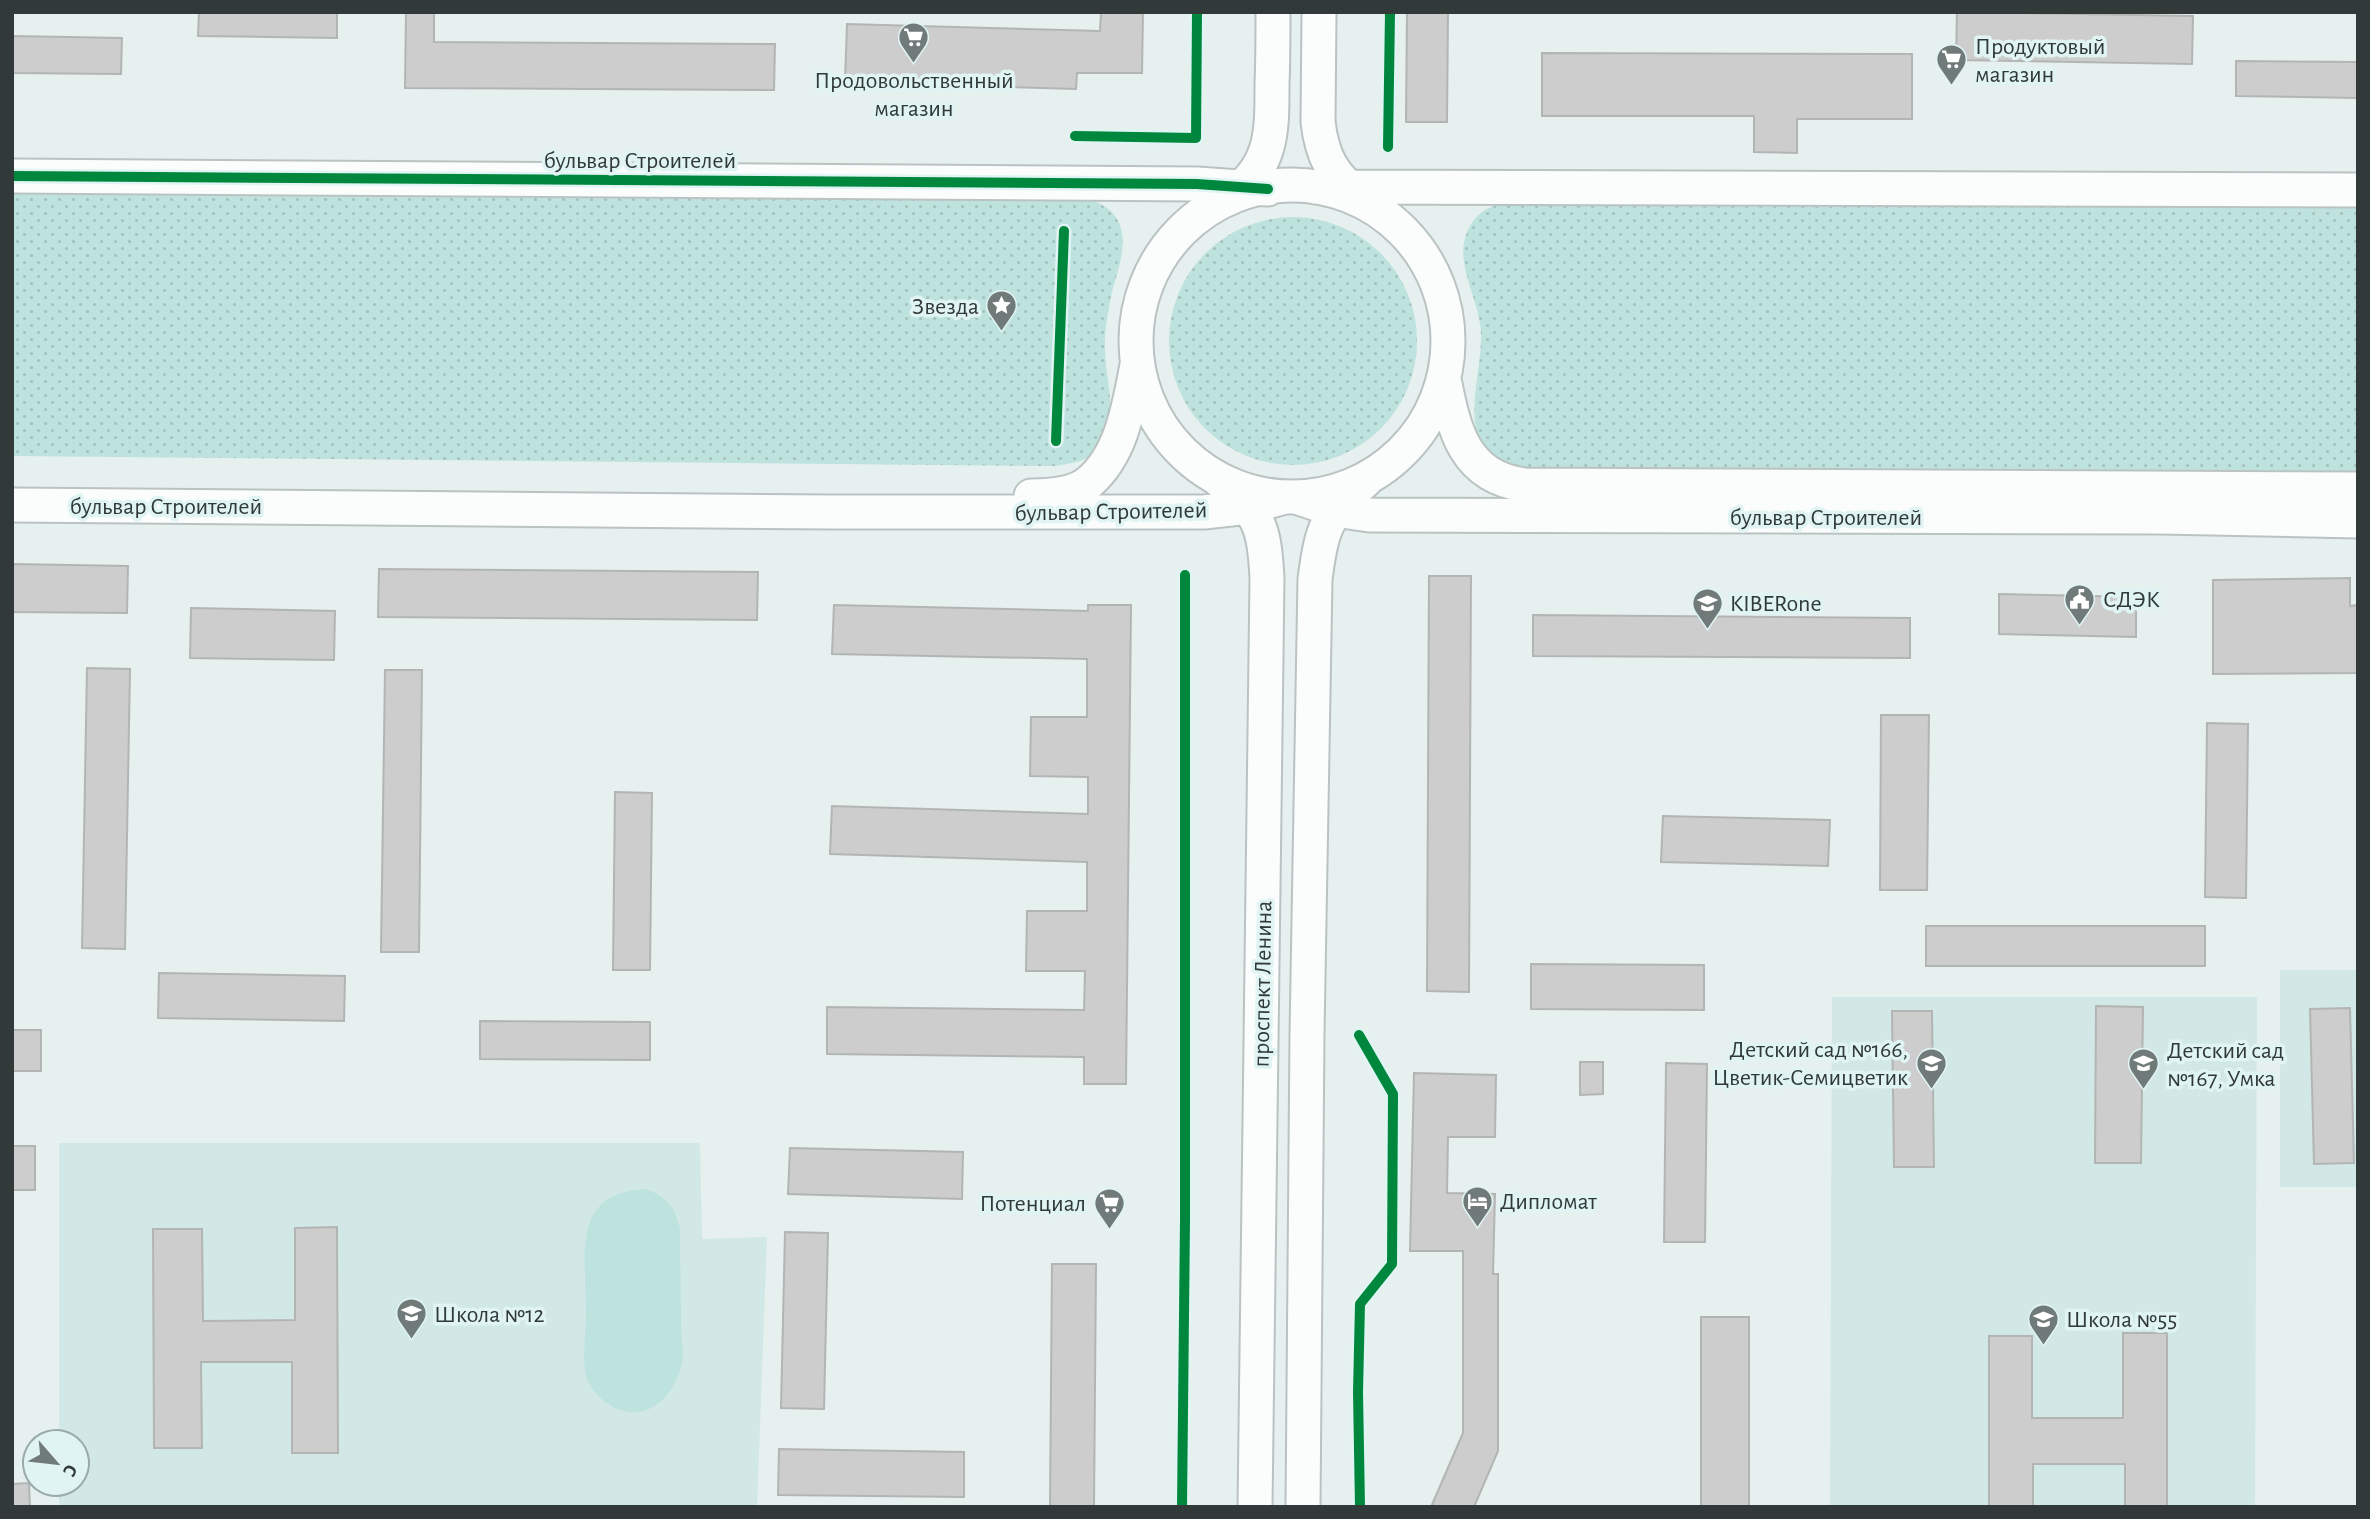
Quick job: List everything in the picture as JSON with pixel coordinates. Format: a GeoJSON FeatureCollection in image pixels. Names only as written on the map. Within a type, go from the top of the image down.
{"type":"FeatureCollection","features":[{"type":"Feature","properties":{"kind":"main road"},"geometry":{"type":"LineString","coordinates":[[1273,12],[1270,138],[1266,153],[1243,193],[1197,215],[1175,234],[1147,281],[1139,306],[1135,337],[1137,365],[1144,393],[1156,419],[1169,438],[1201,469],[1219,480],[1243,489],[1290,497],[1343,489],[1366,480],[1386,466],[1414,438],[1434,405],[1444,379],[1449,355],[1450,331],[1445,305],[1427,260],[1413,242],[1337,177],[1321,140],[1318,122],[1319,12]]}},
{"type":"Feature","properties":{"kind":"main road","name":"бульвар Строителей"},"geometry":{"type":"LineString","coordinates":[[12,176],[1184,184],[1243,193],[1285,186],[1314,187]]}},
{"type":"Feature","properties":{"kind":"main road"},"geometry":{"type":"LineString","coordinates":[[1314,187],[2358,190]]}},
{"type":"Feature","properties":{"kind":"main road"},"geometry":{"type":"LineString","coordinates":[[1314,187],[1340,193],[1374,209]]}},
{"type":"Feature","properties":{"kind":"main road","name":"бульвар Строителей"},"geometry":{"type":"LineString","coordinates":[[12,487],[1054,496],[1087,484],[1104,464],[1127,415],[1137,365]]}},
{"type":"Feature","properties":{"kind":"main road","name":"бульвар Строителей"},"geometry":{"type":"LineString","coordinates":[[1444,379],[1453,422],[1462,445],[1487,473],[1499,479],[1525,485],[2358,489]]}},
{"type":"Feature","properties":{"kind":"main road","name":"проспект Ленина"},"geometry":{"type":"LineString","coordinates":[[1219,480],[1249,507],[1259,522],[1265,541],[1267,578],[1255,1507]]}},
{"type":"Feature","properties":{"kind":"main road","name":"проспект Ленина"},"geometry":{"type":"LineString","coordinates":[[1303,1507],[1315,579],[1321,538],[1335,510],[1366,480]]}},
{"type":"Feature","properties":{"kind":"main road","name":"бульвар Строителей"},"geometry":{"type":"LineString","coordinates":[[12,505],[1204,512],[1249,507],[1290,497],[1335,510],[1369,515],[2171,517],[2358,521]]}},
{"type":"Feature","properties":{"kind":"shaded area"},"geometry":{"type":"Polygon","coordinates":[[[12,192],[400,196],[1081,197],[1108,209],[1116,217],[1122,232],[1122,251],[1105,336],[1109,423],[1094,453],[1079,461],[1055,466],[12,456],[12,192]]]}},
{"type":"Feature","properties":{"kind":"shaded area"},"geometry":{"type":"Polygon","coordinates":[[[1509,203],[2358,207],[2358,471],[1525,470],[1501,461],[1486,449],[1478,434],[1474,416],[1480,355],[1480,321],[1463,253],[1470,226],[1478,216],[1492,207],[1509,203]]]}},
{"type":"Feature","properties":{"kind":"shaded area"},"geometry":{"type":"Polygon","coordinates":[[[1293,217],[1329,223],[1351,232],[1371,245],[1389,263],[1402,283],[1411,305],[1417,341],[1411,377],[1402,399],[1389,419],[1371,437],[1351,450],[1329,459],[1293,465],[1257,459],[1235,450],[1215,437],[1197,419],[1184,399],[1175,377],[1169,341],[1175,305],[1184,283],[1197,263],[1215,245],[1235,232],[1257,223],[1293,217]]]}},
{"type":"Feature","properties":{"kind":"shaded area"},"geometry":{"type":"Polygon","coordinates":[[[2280,970],[2358,970],[2358,1187],[2280,1187],[2280,970]]]}},
{"type":"Feature","properties":{"kind":"shaded area","name":"Школа №55"},"geometry":{"type":"Polygon","coordinates":[[[1832,997],[2257,997],[2255,1507],[1830,1507],[1832,997]]]}},
{"type":"Feature","properties":{"kind":"shaded area","name":"Школа №12"},"geometry":{"type":"Polygon","coordinates":[[[59,1143],[700,1143],[702,1239],[767,1237],[757,1507],[59,1507],[59,1498],[91,1498],[91,1428],[59,1428],[59,1143]]]}},
{"type":"Feature","properties":{"kind":"shaded area"},"geometry":{"type":"Polygon","coordinates":[[[646,1189],[669,1204],[680,1228],[682,1359],[678,1377],[668,1394],[653,1407],[634,1412],[618,1409],[606,1402],[592,1388],[586,1376],[585,1250],[594,1215],[605,1202],[622,1193],[646,1189]]]}},
{"type":"Feature","properties":{"kind":"building"},"geometry":{"type":"Polygon","coordinates":[[[199,12],[337,12],[337,38],[198,36],[199,12]]]}},
{"type":"Feature","properties":{"kind":"building"},"geometry":{"type":"Polygon","coordinates":[[[406,12],[434,12],[434,42],[775,44],[774,90],[405,88],[406,12]]]}},
{"type":"Feature","properties":{"kind":"building"},"geometry":{"type":"Polygon","coordinates":[[[1101,12],[1143,12],[1142,73],[1077,73],[1076,89],[845,82],[847,24],[1100,31],[1101,12]]]}},
{"type":"Feature","properties":{"kind":"building"},"geometry":{"type":"Polygon","coordinates":[[[1407,12],[1448,12],[1447,122],[1406,122],[1407,12]]]}},
{"type":"Feature","properties":{"kind":"building"},"geometry":{"type":"Polygon","coordinates":[[[1957,12],[2193,16],[2192,64],[1956,60],[1957,12]]]}},
{"type":"Feature","properties":{"kind":"building"},"geometry":{"type":"Polygon","coordinates":[[[12,36],[122,38],[121,74],[12,73],[12,36]]]}},
{"type":"Feature","properties":{"kind":"building"},"geometry":{"type":"Polygon","coordinates":[[[1542,53],[1912,54],[1912,119],[1797,119],[1797,153],[1754,152],[1754,116],[1542,116],[1542,53]]]}},
{"type":"Feature","properties":{"kind":"building"},"geometry":{"type":"Polygon","coordinates":[[[2236,61],[2358,62],[2358,98],[2236,96],[2236,61]]]}},
{"type":"Feature","properties":{"kind":"building"},"geometry":{"type":"Polygon","coordinates":[[[12,564],[128,566],[127,613],[12,612],[12,564]]]}},
{"type":"Feature","properties":{"kind":"building"},"geometry":{"type":"Polygon","coordinates":[[[379,569],[758,572],[757,620],[378,617],[379,569]]]}},
{"type":"Feature","properties":{"kind":"building"},"geometry":{"type":"Polygon","coordinates":[[[1429,576],[1471,576],[1469,992],[1427,991],[1429,576]]]}},
{"type":"Feature","properties":{"kind":"building"},"geometry":{"type":"Polygon","coordinates":[[[2350,578],[2350,606],[2358,605],[2358,673],[2213,674],[2213,580],[2350,578]]]}},
{"type":"Feature","properties":{"kind":"building"},"geometry":{"type":"Polygon","coordinates":[[[1999,594],[2136,597],[2136,637],[1999,634],[1999,594]]]}},
{"type":"Feature","properties":{"kind":"building"},"geometry":{"type":"Polygon","coordinates":[[[834,605],[1088,611],[1088,605],[1131,605],[1126,1084],[1084,1084],[1084,1057],[827,1054],[827,1007],[1084,1010],[1085,971],[1026,971],[1027,911],[1087,911],[1087,862],[830,854],[832,806],[1088,814],[1088,777],[1030,776],[1031,717],[1087,717],[1087,659],[832,654],[834,605]]]}},
{"type":"Feature","properties":{"kind":"building"},"geometry":{"type":"Polygon","coordinates":[[[191,608],[335,611],[334,660],[190,658],[191,608]]]}},
{"type":"Feature","properties":{"kind":"building"},"geometry":{"type":"Polygon","coordinates":[[[1533,615],[1910,618],[1910,658],[1533,656],[1533,615]]]}},
{"type":"Feature","properties":{"kind":"building"},"geometry":{"type":"Polygon","coordinates":[[[87,668],[130,669],[125,949],[82,948],[87,668]]]}},
{"type":"Feature","properties":{"kind":"building"},"geometry":{"type":"Polygon","coordinates":[[[385,670],[422,670],[419,952],[381,952],[385,670]]]}},
{"type":"Feature","properties":{"kind":"building"},"geometry":{"type":"Polygon","coordinates":[[[1881,715],[1929,715],[1927,890],[1880,890],[1881,715]]]}},
{"type":"Feature","properties":{"kind":"building"},"geometry":{"type":"Polygon","coordinates":[[[2207,723],[2248,724],[2246,898],[2205,897],[2207,723]]]}},
{"type":"Feature","properties":{"kind":"building"},"geometry":{"type":"Polygon","coordinates":[[[615,792],[652,793],[650,970],[613,970],[615,792]]]}},
{"type":"Feature","properties":{"kind":"building"},"geometry":{"type":"Polygon","coordinates":[[[1663,816],[1830,820],[1828,866],[1661,862],[1663,816]]]}},
{"type":"Feature","properties":{"kind":"building"},"geometry":{"type":"Polygon","coordinates":[[[1926,926],[2205,926],[2205,966],[1926,966],[1926,926]]]}},
{"type":"Feature","properties":{"kind":"building"},"geometry":{"type":"Polygon","coordinates":[[[1531,964],[1704,965],[1704,1010],[1531,1009],[1531,964]]]}},
{"type":"Feature","properties":{"kind":"building"},"geometry":{"type":"Polygon","coordinates":[[[159,973],[345,976],[344,1021],[158,1018],[159,973]]]}},
{"type":"Feature","properties":{"kind":"building"},"geometry":{"type":"Polygon","coordinates":[[[2096,1006],[2143,1007],[2141,1163],[2095,1163],[2096,1006]]]}},
{"type":"Feature","properties":{"kind":"building"},"geometry":{"type":"Polygon","coordinates":[[[2350,1008],[2354,1163],[2314,1164],[2310,1009],[2350,1008]]]}},
{"type":"Feature","properties":{"kind":"building"},"geometry":{"type":"Polygon","coordinates":[[[1892,1011],[1932,1011],[1934,1167],[1894,1167],[1892,1011]]]}},
{"type":"Feature","properties":{"kind":"building"},"geometry":{"type":"Polygon","coordinates":[[[480,1021],[650,1022],[650,1060],[480,1059],[480,1021]]]}},
{"type":"Feature","properties":{"kind":"building"},"geometry":{"type":"Polygon","coordinates":[[[12,1030],[41,1030],[41,1071],[12,1071],[12,1030]]]}},
{"type":"Feature","properties":{"kind":"building"},"geometry":{"type":"Polygon","coordinates":[[[1580,1062],[1603,1062],[1603,1094],[1580,1095],[1580,1062]]]}},
{"type":"Feature","properties":{"kind":"building"},"geometry":{"type":"Polygon","coordinates":[[[1666,1063],[1707,1064],[1705,1242],[1664,1242],[1666,1063]]]}},
{"type":"Feature","properties":{"kind":"building"},"geometry":{"type":"Polygon","coordinates":[[[1414,1073],[1496,1075],[1495,1137],[1448,1137],[1447,1193],[1495,1194],[1493,1274],[1498,1274],[1498,1451],[1474,1507],[1431,1507],[1463,1433],[1463,1251],[1410,1251],[1414,1073]]]}},
{"type":"Feature","properties":{"kind":"building"},"geometry":{"type":"Polygon","coordinates":[[[12,1146],[35,1146],[35,1190],[12,1190],[12,1146]]]}},
{"type":"Feature","properties":{"kind":"building"},"geometry":{"type":"Polygon","coordinates":[[[790,1148],[963,1152],[962,1199],[788,1194],[790,1148]]]}},
{"type":"Feature","properties":{"kind":"building"},"geometry":{"type":"Polygon","coordinates":[[[337,1227],[338,1453],[292,1453],[292,1362],[201,1362],[202,1448],[154,1448],[153,1229],[202,1229],[203,1321],[295,1320],[295,1228],[337,1227]]]}},
{"type":"Feature","properties":{"kind":"building"},"geometry":{"type":"Polygon","coordinates":[[[785,1232],[828,1233],[824,1409],[781,1408],[785,1232]]]}},
{"type":"Feature","properties":{"kind":"building"},"geometry":{"type":"Polygon","coordinates":[[[1052,1264],[1096,1264],[1094,1507],[1050,1507],[1052,1264]]]}},
{"type":"Feature","properties":{"kind":"building"},"geometry":{"type":"Polygon","coordinates":[[[1701,1317],[1749,1317],[1749,1507],[1701,1507],[1701,1317]]]}},
{"type":"Feature","properties":{"kind":"building"},"geometry":{"type":"Polygon","coordinates":[[[2123,1333],[2167,1333],[2167,1507],[2125,1507],[2125,1464],[2033,1464],[2033,1507],[1989,1507],[1989,1336],[2032,1336],[2032,1418],[2123,1418],[2123,1333]]]}},
{"type":"Feature","properties":{"kind":"building"},"geometry":{"type":"Polygon","coordinates":[[[779,1449],[964,1452],[964,1497],[778,1495],[779,1449]]]}},
{"type":"Feature","properties":{"kind":"building"},"geometry":{"type":"Polygon","coordinates":[[[21,1483],[21,1498],[30,1498],[30,1507],[12,1507],[12,1484],[21,1483]]]}},
{"type":"Feature","properties":{"kind":"cycle path"},"geometry":{"type":"LineString","coordinates":[[1075,136],[1196,138],[1197,12]]}},
{"type":"Feature","properties":{"kind":"cycle path"},"geometry":{"type":"LineString","coordinates":[[1388,147],[1390,12]]}},
{"type":"Feature","properties":{"kind":"cycle path"},"geometry":{"type":"LineString","coordinates":[[12,176],[1197,184],[1268,189]]}},
{"type":"Feature","properties":{"kind":"cycle path"},"geometry":{"type":"LineString","coordinates":[[1056,441],[1064,231]]}},
{"type":"Feature","properties":{"kind":"cycle path"},"geometry":{"type":"LineString","coordinates":[[1182,1507],[1185,575]]}},
{"type":"Feature","properties":{"kind":"cycle path"},"geometry":{"type":"LineString","coordinates":[[1359,1035],[1393,1094],[1392,1264],[1360,1304],[1360,1507]]}},
{"type":"Feature","properties":{"kind":"place","name":"Продовольственный магазин"},"geometry":{"type":"Point","coordinates":[914,65]}},
{"type":"Feature","properties":{"kind":"place","name":"Продуктовый магазин"},"geometry":{"type":"Point","coordinates":[1952,87]}},
{"type":"Feature","properties":{"kind":"place","name":"Звезда"},"geometry":{"type":"Point","coordinates":[1002,333]}},
{"type":"Feature","properties":{"kind":"place","name":"СДЭК"},"geometry":{"type":"Point","coordinates":[2080,626]}},
{"type":"Feature","properties":{"kind":"place","name":"KIBERone"},"geometry":{"type":"Point","coordinates":[1707,630]}},
{"type":"Feature","properties":{"kind":"place","name":"Детский сад №166, Цветик-Семицветик"},"geometry":{"type":"Point","coordinates":[1931,1090]}},
{"type":"Feature","properties":{"kind":"place","name":"Детский сад №167, Умка"},"geometry":{"type":"Point","coordinates":[2144,1091]}},
{"type":"Feature","properties":{"kind":"place","name":"Дипломат"},"geometry":{"type":"Point","coordinates":[1477,1228]}},
{"type":"Feature","properties":{"kind":"place","name":"Потенциал"},"geometry":{"type":"Point","coordinates":[1109,1230]}},
{"type":"Feature","properties":{"kind":"place","name":"Школа №12"},"geometry":{"type":"Point","coordinates":[411,1341]}},
{"type":"Feature","properties":{"kind":"place","name":"Школа №55"},"geometry":{"type":"Point","coordinates":[2043,1346]}}]}
